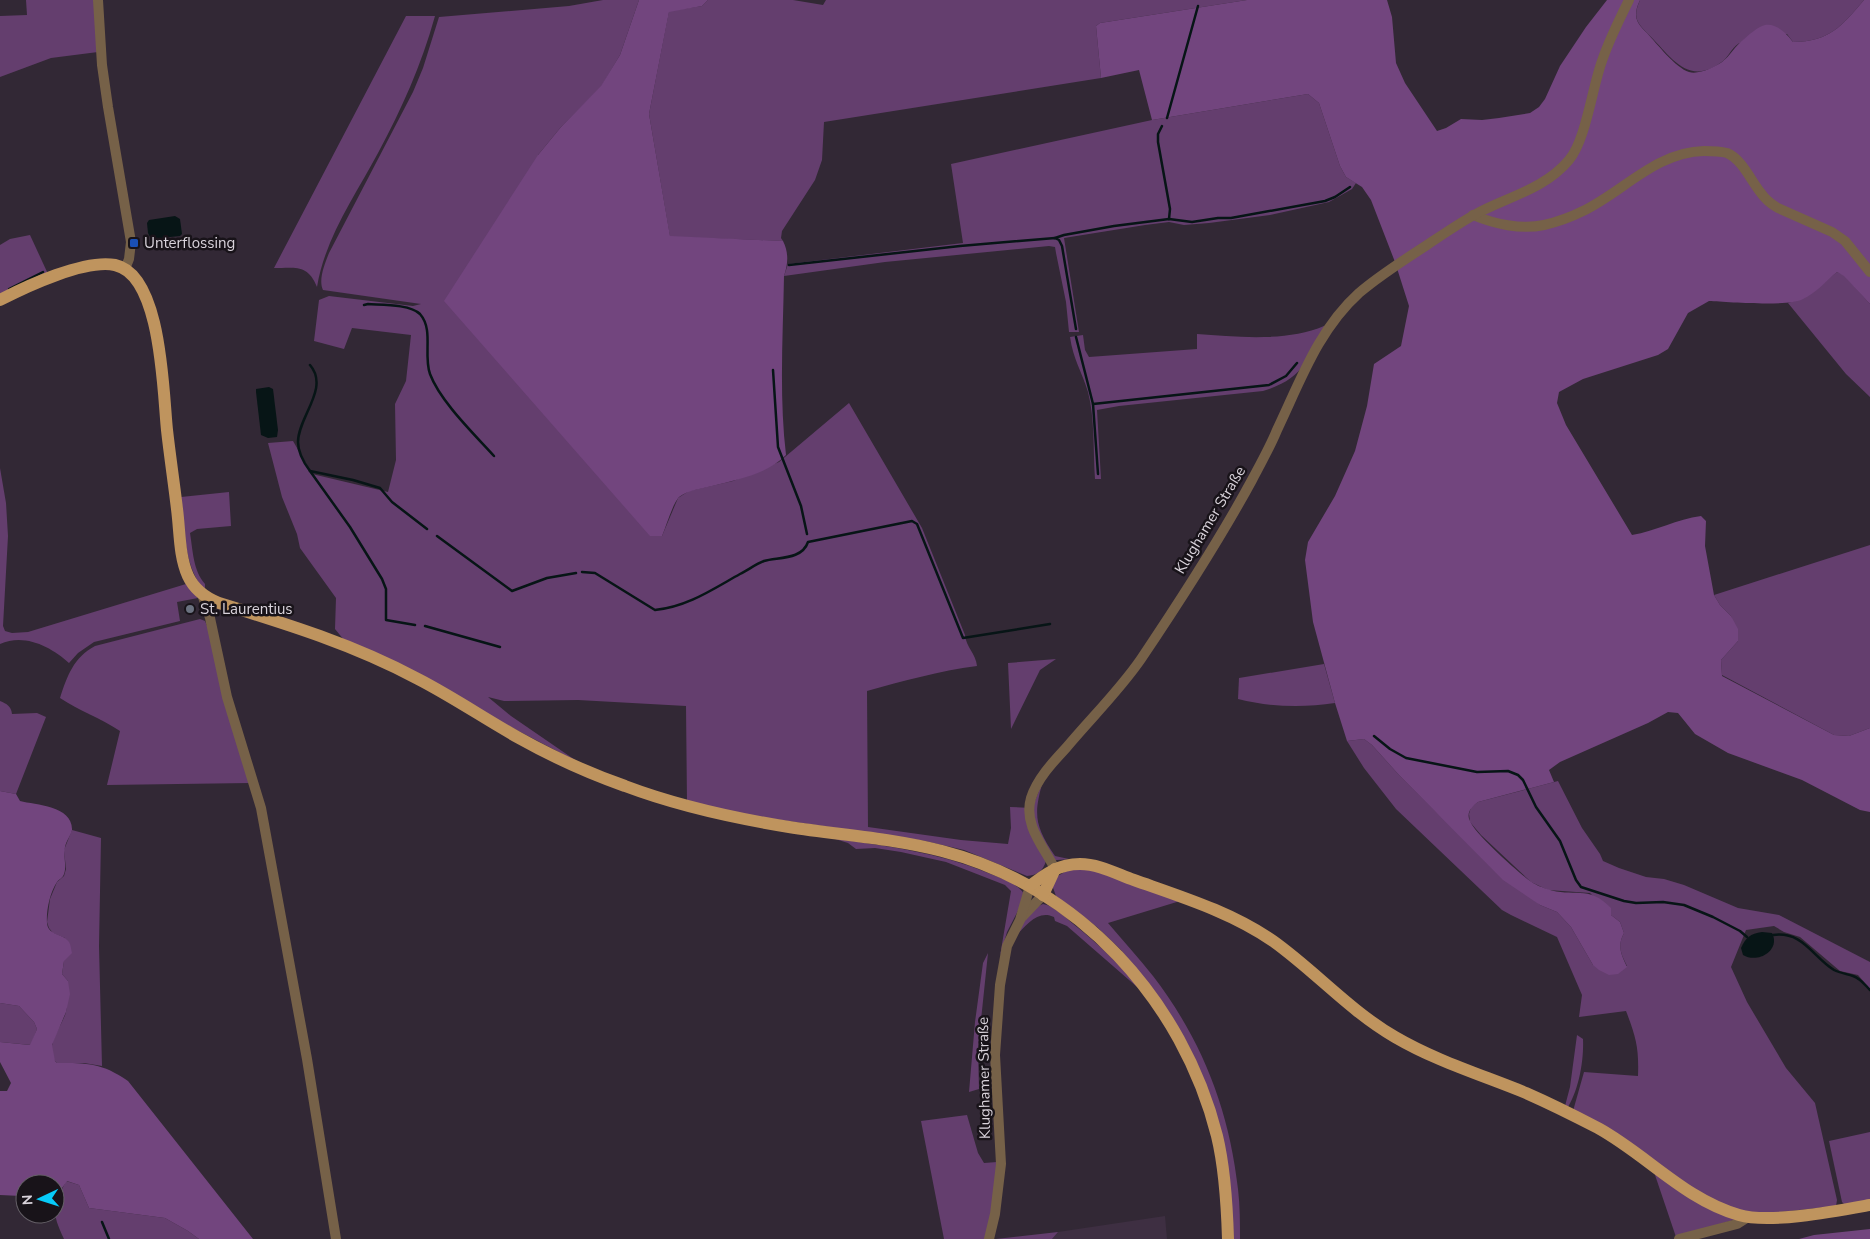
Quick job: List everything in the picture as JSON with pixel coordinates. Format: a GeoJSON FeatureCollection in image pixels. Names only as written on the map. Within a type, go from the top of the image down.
{"type":"FeatureCollection","features":[{"type":"Feature","properties":{"kind":"main road"},"geometry":{"type":"LineString","coordinates":[[0,300],[34,283],[75,270],[105,264],[125,269],[134,277],[142,289],[159,343],[182,557],[189,578],[202,594],[219,603],[352,648],[419,679],[554,757],[641,792],[732,817],[940,850],[1002,872],[1030,886],[1096,934],[1126,964],[1156,1003],[1182,1044],[1201,1087],[1217,1137],[1225,1187],[1228,1239]]}},
{"type":"Feature","properties":{"kind":"main road"},"geometry":{"type":"LineString","coordinates":[[1030,886],[1046,873],[1055,869],[1074,864],[1096,866],[1190,900],[1240,921],[1272,940],[1358,1012],[1397,1038],[1434,1057],[1527,1094],[1602,1130],[1701,1200],[1722,1210],[1748,1217],[1792,1216],[1870,1204]]}},
{"type":"Feature","properties":{"kind":"main road"},"geometry":{"type":"LineString","coordinates":[[1043,895],[1055,869]]}},
{"type":"Feature","properties":{"kind":"street"},"geometry":{"type":"LineString","coordinates":[[98,0],[102,64],[131,242],[129,260],[125,269]]}},
{"type":"Feature","properties":{"kind":"street","name":"Klughamer Straße"},"geometry":{"type":"LineString","coordinates":[[1055,869],[1037,839],[1030,818],[1029,807],[1034,792],[1050,766],[1113,696],[1139,661],[1199,568],[1252,480],[1321,340],[1333,321],[1359,293],[1393,267],[1473,215],[1510,196],[1541,184],[1570,160],[1578,143],[1602,61],[1629,0]]}},
{"type":"Feature","properties":{"kind":"street"},"geometry":{"type":"LineString","coordinates":[[1473,215],[1514,226],[1542,225],[1583,211],[1659,162],[1697,151],[1714,151],[1727,153],[1734,158],[1770,203],[1832,232],[1845,241],[1870,272]]}},
{"type":"Feature","properties":{"kind":"street"},"geometry":{"type":"LineString","coordinates":[[202,594],[210,618],[227,697],[261,808],[307,1059],[336,1239]]}},
{"type":"Feature","properties":{"kind":"street"},"geometry":{"type":"LineString","coordinates":[[210,618],[219,603]]}},
{"type":"Feature","properties":{"kind":"street","name":"Klughamer Straße"},"geometry":{"type":"LineString","coordinates":[[989,1239],[998,1197],[1000,1164],[995,1055],[1000,985],[1007,946],[1020,920],[1030,886]]}},
{"type":"Feature","properties":{"kind":"street","name":"Klughamer Straße"},"geometry":{"type":"LineString","coordinates":[[1020,920],[1043,895]]}},
{"type":"Feature","properties":{"kind":"street"},"geometry":{"type":"LineString","coordinates":[[1679,1239],[1737,1224],[1748,1217]]}},
{"type":"Feature","properties":{"kind":"shaded area"},"geometry":{"type":"Polygon","coordinates":[[[26,0],[95,0],[98,52],[51,58],[0,77],[0,16],[27,15],[26,0]]]}},
{"type":"Feature","properties":{"kind":"shaded area"},"geometry":{"type":"Polygon","coordinates":[[[603,0],[639,0],[620,55],[601,87],[561,127],[538,155],[662,536],[678,498],[689,491],[733,481],[779,462],[849,403],[922,528],[977,666],[935,673],[867,691],[868,827],[961,840],[1008,844],[1011,828],[1010,807],[1032,808],[1043,781],[1037,812],[1040,828],[1055,856],[1069,859],[1046,861],[1039,872],[1027,876],[964,850],[925,841],[725,812],[687,802],[686,706],[578,700],[504,701],[488,697],[511,716],[578,762],[344,640],[335,629],[336,598],[300,548],[297,534],[282,497],[268,443],[293,441],[312,474],[388,492],[396,460],[395,404],[406,381],[411,335],[352,328],[344,349],[314,341],[319,300],[329,296],[413,306],[421,304],[323,290],[321,281],[329,253],[413,92],[423,68],[439,17],[569,6],[603,0]]]}},
{"type":"Feature","properties":{"kind":"shaded area"},"geometry":{"type":"Polygon","coordinates":[[[639,0],[708,0],[702,6],[669,12],[649,114],[670,236],[783,241],[787,258],[784,276],[782,366],[786,455],[779,462],[761,472],[695,490],[679,497],[674,504],[662,536],[650,536],[444,301],[538,155],[561,127],[601,86],[620,55],[639,0]]]}},
{"type":"Feature","properties":{"kind":"shaded area"},"geometry":{"type":"Polygon","coordinates":[[[708,0],[793,0],[823,5],[826,0],[1247,0],[1100,23],[1096,26],[1101,78],[824,122],[822,160],[815,180],[782,231],[781,238],[783,241],[670,237],[649,114],[669,11],[702,6],[708,0]]]}},
{"type":"Feature","properties":{"kind":"shaded area"},"geometry":{"type":"Polygon","coordinates":[[[1247,0],[1387,0],[1392,17],[1396,63],[1405,83],[1437,131],[1461,119],[1482,120],[1499,118],[1530,113],[1539,107],[1545,99],[1560,66],[1607,0],[1640,0],[1636,10],[1636,18],[1640,25],[1673,61],[1684,70],[1693,73],[1706,70],[1722,62],[1740,42],[1762,26],[1778,27],[1793,42],[1816,39],[1834,31],[1849,18],[1864,0],[1870,0],[1870,304],[1844,276],[1837,272],[1812,294],[1796,301],[1758,303],[1709,301],[1688,313],[1668,349],[1658,355],[1583,379],[1559,392],[1557,403],[1566,425],[1632,535],[1701,516],[1706,521],[1705,546],[1714,595],[1720,605],[1731,616],[1738,629],[1738,641],[1721,660],[1722,676],[1834,735],[1849,736],[1870,728],[1870,812],[1860,810],[1802,780],[1728,753],[1695,734],[1678,713],[1668,712],[1648,723],[1560,762],[1549,770],[1554,782],[1475,804],[1471,808],[1469,815],[1473,827],[1516,870],[1530,881],[1556,891],[1595,896],[1611,908],[1611,915],[1620,922],[1624,933],[1621,950],[1627,967],[1618,974],[1609,975],[1593,965],[1571,927],[1557,912],[1540,905],[1503,880],[1399,775],[1372,745],[1364,739],[1347,741],[1313,622],[1305,560],[1308,542],[1335,496],[1355,451],[1367,406],[1374,364],[1401,346],[1409,306],[1395,262],[1371,200],[1362,187],[1346,177],[1340,166],[1319,103],[1308,94],[1152,120],[1139,70],[1101,78],[1096,26],[1100,23],[1247,0]]]}},
{"type":"Feature","properties":{"kind":"shaded area"},"geometry":{"type":"Polygon","coordinates":[[[1640,0],[1864,0],[1849,18],[1825,36],[1793,42],[1787,34],[1741,43],[1723,61],[1711,68],[1691,71],[1674,61],[1639,24],[1636,11],[1640,0]]]}},
{"type":"Feature","properties":{"kind":"shaded area"},"geometry":{"type":"Polygon","coordinates":[[[406,16],[435,16],[424,52],[403,103],[334,234],[321,269],[317,287],[305,271],[294,268],[274,268],[406,16]]]}},
{"type":"Feature","properties":{"kind":"shaded area"},"geometry":{"type":"Polygon","coordinates":[[[1308,94],[1319,103],[1340,166],[1346,177],[1356,183],[1352,189],[1329,202],[1270,215],[1184,225],[1169,222],[1064,238],[1079,332],[1069,332],[1066,302],[1055,247],[1049,246],[885,262],[784,276],[788,264],[963,243],[951,164],[1152,120],[1308,94]]]}},
{"type":"Feature","properties":{"kind":"shaded area"},"geometry":{"type":"Polygon","coordinates":[[[175,216],[180,219],[182,234],[180,236],[151,239],[148,233],[147,223],[149,220],[175,216]]]}},
{"type":"Feature","properties":{"kind":"shaded area"},"geometry":{"type":"Polygon","coordinates":[[[30,235],[48,274],[0,295],[0,245],[10,239],[30,235]]]}},
{"type":"Feature","properties":{"kind":"shaded area"},"geometry":{"type":"Polygon","coordinates":[[[1837,272],[1844,275],[1870,304],[1870,397],[1846,374],[1788,303],[1809,294],[1837,272]]]}},
{"type":"Feature","properties":{"kind":"shaded area"},"geometry":{"type":"Polygon","coordinates":[[[1326,326],[1308,358],[1296,374],[1287,381],[1263,391],[1097,410],[1101,479],[1095,479],[1093,424],[1090,402],[1086,385],[1073,352],[1070,337],[1083,335],[1085,350],[1089,357],[1197,349],[1197,334],[1245,337],[1278,336],[1310,331],[1326,326]]]}},
{"type":"Feature","properties":{"kind":"shaded area"},"geometry":{"type":"Polygon","coordinates":[[[269,387],[273,389],[278,430],[277,437],[268,438],[261,435],[256,389],[269,387]]]}},
{"type":"Feature","properties":{"kind":"shaded area"},"geometry":{"type":"Polygon","coordinates":[[[0,468],[6,503],[8,536],[3,626],[5,631],[12,633],[28,632],[186,584],[198,598],[177,602],[180,621],[94,642],[78,653],[69,663],[37,643],[19,640],[0,644],[0,468]]]}},
{"type":"Feature","properties":{"kind":"shaded area"},"geometry":{"type":"Polygon","coordinates":[[[229,492],[231,526],[197,529],[190,533],[196,566],[205,584],[205,591],[198,581],[189,558],[181,497],[229,492]]]}},
{"type":"Feature","properties":{"kind":"shaded area"},"geometry":{"type":"Polygon","coordinates":[[[1870,545],[1870,728],[1849,736],[1834,735],[1722,675],[1721,660],[1738,641],[1731,616],[1720,605],[1714,595],[1870,545]]]}},
{"type":"Feature","properties":{"kind":"shaded area"},"geometry":{"type":"Polygon","coordinates":[[[200,619],[205,621],[208,628],[250,783],[107,785],[120,731],[60,698],[72,668],[88,650],[95,646],[200,619]]]}},
{"type":"Feature","properties":{"kind":"shaded area"},"geometry":{"type":"Polygon","coordinates":[[[1056,659],[1040,670],[1011,729],[1008,663],[1056,659]]]}},
{"type":"Feature","properties":{"kind":"shaded area"},"geometry":{"type":"Polygon","coordinates":[[[1324,664],[1335,703],[1311,706],[1286,706],[1238,699],[1239,678],[1324,664]]]}},
{"type":"Feature","properties":{"kind":"shaded area"},"geometry":{"type":"Polygon","coordinates":[[[0,701],[11,709],[12,714],[37,713],[46,717],[16,794],[0,791],[0,701]]]}},
{"type":"Feature","properties":{"kind":"shaded area"},"geometry":{"type":"Polygon","coordinates":[[[1364,739],[1435,811],[1540,905],[1557,912],[1571,927],[1593,965],[1627,966],[1621,950],[1624,933],[1620,922],[1590,893],[1548,890],[1531,882],[1481,835],[1470,822],[1469,814],[1471,807],[1478,802],[1558,781],[1582,828],[1603,861],[1646,877],[1664,879],[1684,885],[1738,908],[1779,915],[1870,962],[1870,989],[1858,975],[1840,971],[1800,937],[1784,932],[1774,926],[1746,930],[1731,967],[1747,1002],[1786,1068],[1815,1103],[1837,1200],[1836,1206],[1762,1214],[1741,1212],[1701,1195],[1573,1111],[1584,1072],[1638,1076],[1636,1043],[1626,1011],[1579,1017],[1582,995],[1557,937],[1502,910],[1396,809],[1364,768],[1347,741],[1364,739]]]}},
{"type":"Feature","properties":{"kind":"shaded area"},"geometry":{"type":"Polygon","coordinates":[[[0,791],[16,794],[20,801],[60,811],[71,822],[72,830],[65,850],[65,871],[52,891],[47,913],[48,927],[70,943],[72,953],[64,961],[62,974],[68,981],[70,994],[66,1012],[52,1045],[55,1061],[57,1063],[78,1063],[102,1067],[128,1081],[253,1239],[199,1239],[165,1218],[89,1208],[79,1185],[67,1181],[65,1184],[65,1174],[15,1174],[15,1196],[0,1195],[0,1091],[7,1091],[11,1083],[0,1062],[0,1042],[30,1045],[37,1029],[34,1022],[19,1006],[0,1003],[0,791]]]}},
{"type":"Feature","properties":{"kind":"shaded area"},"geometry":{"type":"Polygon","coordinates":[[[72,830],[101,838],[99,946],[102,1066],[84,1063],[57,1063],[52,1051],[54,1038],[66,1012],[68,981],[62,974],[65,938],[53,933],[47,922],[50,899],[57,882],[64,876],[66,869],[64,850],[72,830]]]}},
{"type":"Feature","properties":{"kind":"shaded area"},"geometry":{"type":"Polygon","coordinates":[[[832,838],[911,851],[950,860],[1008,881],[1017,887],[1024,894],[1022,903],[1007,932],[1000,956],[1011,891],[1005,885],[946,862],[875,848],[856,849],[848,843],[832,838]]]}},
{"type":"Feature","properties":{"kind":"shaded area"},"geometry":{"type":"Polygon","coordinates":[[[1068,870],[1092,870],[1180,901],[1108,923],[1148,969],[1170,1000],[1186,1025],[1210,1076],[1228,1131],[1234,1160],[1239,1195],[1240,1239],[1233,1239],[1222,1138],[1157,996],[1121,950],[1097,927],[1056,896],[1052,885],[1056,877],[1068,870]]]}},
{"type":"Feature","properties":{"kind":"shaded area"},"geometry":{"type":"Polygon","coordinates":[[[1043,904],[1059,912],[1092,939],[1144,993],[1067,926],[1055,921],[1054,917],[1043,915],[1037,917],[1015,937],[1030,913],[1043,904]]]}},
{"type":"Feature","properties":{"kind":"shaded area"},"geometry":{"type":"Polygon","coordinates":[[[1762,932],[1772,933],[1774,939],[1771,950],[1755,958],[1743,955],[1741,948],[1745,941],[1751,935],[1762,932]]]}},
{"type":"Feature","properties":{"kind":"shaded area"},"geometry":{"type":"Polygon","coordinates":[[[988,953],[978,1049],[979,1089],[969,1092],[975,1022],[983,963],[988,953]]]}},
{"type":"Feature","properties":{"kind":"shaded area"},"geometry":{"type":"Polygon","coordinates":[[[0,1003],[19,1006],[34,1022],[37,1029],[31,1045],[0,1042],[0,1003]]]}},
{"type":"Feature","properties":{"kind":"shaded area"},"geometry":{"type":"Polygon","coordinates":[[[1577,1035],[1583,1039],[1582,1065],[1575,1092],[1568,1107],[1565,1106],[1570,1087],[1577,1035]]]}},
{"type":"Feature","properties":{"kind":"shaded area"},"geometry":{"type":"Polygon","coordinates":[[[967,1115],[978,1153],[984,1163],[997,1162],[997,1184],[986,1239],[944,1239],[921,1121],[967,1115]]]}},
{"type":"Feature","properties":{"kind":"shaded area"},"geometry":{"type":"Polygon","coordinates":[[[1870,1132],[1870,1200],[1845,1205],[1842,1202],[1829,1141],[1870,1132]]]}},
{"type":"Feature","properties":{"kind":"shaded area"},"geometry":{"type":"Polygon","coordinates":[[[1654,1172],[1737,1219],[1676,1237],[1654,1172]]]}},
{"type":"Feature","properties":{"kind":"shaded area"},"geometry":{"type":"Polygon","coordinates":[[[66,1181],[79,1185],[89,1208],[165,1218],[199,1239],[64,1239],[58,1224],[65,1224],[66,1181]]]}},
{"type":"Feature","properties":{"kind":"shaded area"},"geometry":{"type":"Polygon","coordinates":[[[1165,1216],[1167,1239],[1052,1239],[1058,1232],[1165,1216]]]}},
{"type":"Feature","properties":{"kind":"shaded area"},"geometry":{"type":"Polygon","coordinates":[[[1870,1229],[1870,1239],[1799,1239],[1814,1235],[1870,1229]]]}},
{"type":"Feature","properties":{"kind":"shaded area"},"geometry":{"type":"Polygon","coordinates":[[[1058,1232],[1052,1239],[996,1239],[1058,1232]]]}},
{"type":"Feature","properties":{"kind":"waterway"},"geometry":{"type":"LineString","coordinates":[[1167,118],[1198,6]]}},
{"type":"Feature","properties":{"kind":"waterway"},"geometry":{"type":"LineString","coordinates":[[1162,126],[1158,134],[1158,142],[1170,209],[1169,219]]}},
{"type":"Feature","properties":{"kind":"waterway"},"geometry":{"type":"LineString","coordinates":[[1055,238],[1114,226],[1169,219],[1192,222],[1231,218],[1325,201],[1350,187]]}},
{"type":"Feature","properties":{"kind":"waterway"},"geometry":{"type":"LineString","coordinates":[[789,265],[960,246],[1055,238],[1059,240],[1062,246],[1076,329]]}},
{"type":"Feature","properties":{"kind":"waterway"},"geometry":{"type":"LineString","coordinates":[[9,289],[43,272]]}},
{"type":"Feature","properties":{"kind":"waterway"},"geometry":{"type":"LineString","coordinates":[[364,305],[403,307],[420,314],[426,327],[428,367],[435,384],[458,417],[494,456]]}},
{"type":"Feature","properties":{"kind":"waterway"},"geometry":{"type":"LineString","coordinates":[[1076,337],[1093,404],[1098,474]]}},
{"type":"Feature","properties":{"kind":"waterway"},"geometry":{"type":"LineString","coordinates":[[1093,404],[1269,385],[1286,376],[1297,363]]}},
{"type":"Feature","properties":{"kind":"waterway"},"geometry":{"type":"LineString","coordinates":[[310,365],[317,383],[312,403],[299,432],[298,442],[300,453],[310,471],[380,488],[392,502],[427,529]]}},
{"type":"Feature","properties":{"kind":"waterway"},"geometry":{"type":"LineString","coordinates":[[773,370],[778,447],[801,506],[807,534]]}},
{"type":"Feature","properties":{"kind":"waterway"},"geometry":{"type":"LineString","coordinates":[[310,471],[350,527],[382,579],[386,589],[386,620],[415,625]]}},
{"type":"Feature","properties":{"kind":"waterway"},"geometry":{"type":"LineString","coordinates":[[582,572],[595,573],[655,610],[689,601],[764,561],[795,555],[801,552],[808,542],[912,521],[917,524],[963,638],[1050,624]]}},
{"type":"Feature","properties":{"kind":"waterway"},"geometry":{"type":"LineString","coordinates":[[437,536],[512,591],[547,578],[576,573]]}},
{"type":"Feature","properties":{"kind":"waterway"},"geometry":{"type":"LineString","coordinates":[[425,626],[500,647]]}},
{"type":"Feature","properties":{"kind":"waterway"},"geometry":{"type":"LineString","coordinates":[[1374,736],[1390,749],[1406,758],[1477,772],[1508,771],[1518,775],[1523,780],[1536,807],[1560,841],[1576,880],[1581,887],[1624,901],[1636,903],[1663,902],[1684,905],[1713,917],[1740,931],[1747,937]]}},
{"type":"Feature","properties":{"kind":"waterway"},"geometry":{"type":"LineString","coordinates":[[1773,935],[1783,935],[1800,941],[1834,970],[1856,977],[1870,990]]}},
{"type":"Feature","properties":{"kind":"waterway"},"geometry":{"type":"LineString","coordinates":[[102,1222],[109,1239]]}},
{"type":"Feature","properties":{"kind":"place","name":"Unterflossing"},"geometry":{"type":"Point","coordinates":[134,243]}},
{"type":"Feature","properties":{"kind":"place","name":"St. Laurentius"},"geometry":{"type":"Point","coordinates":[190,609]}}]}
